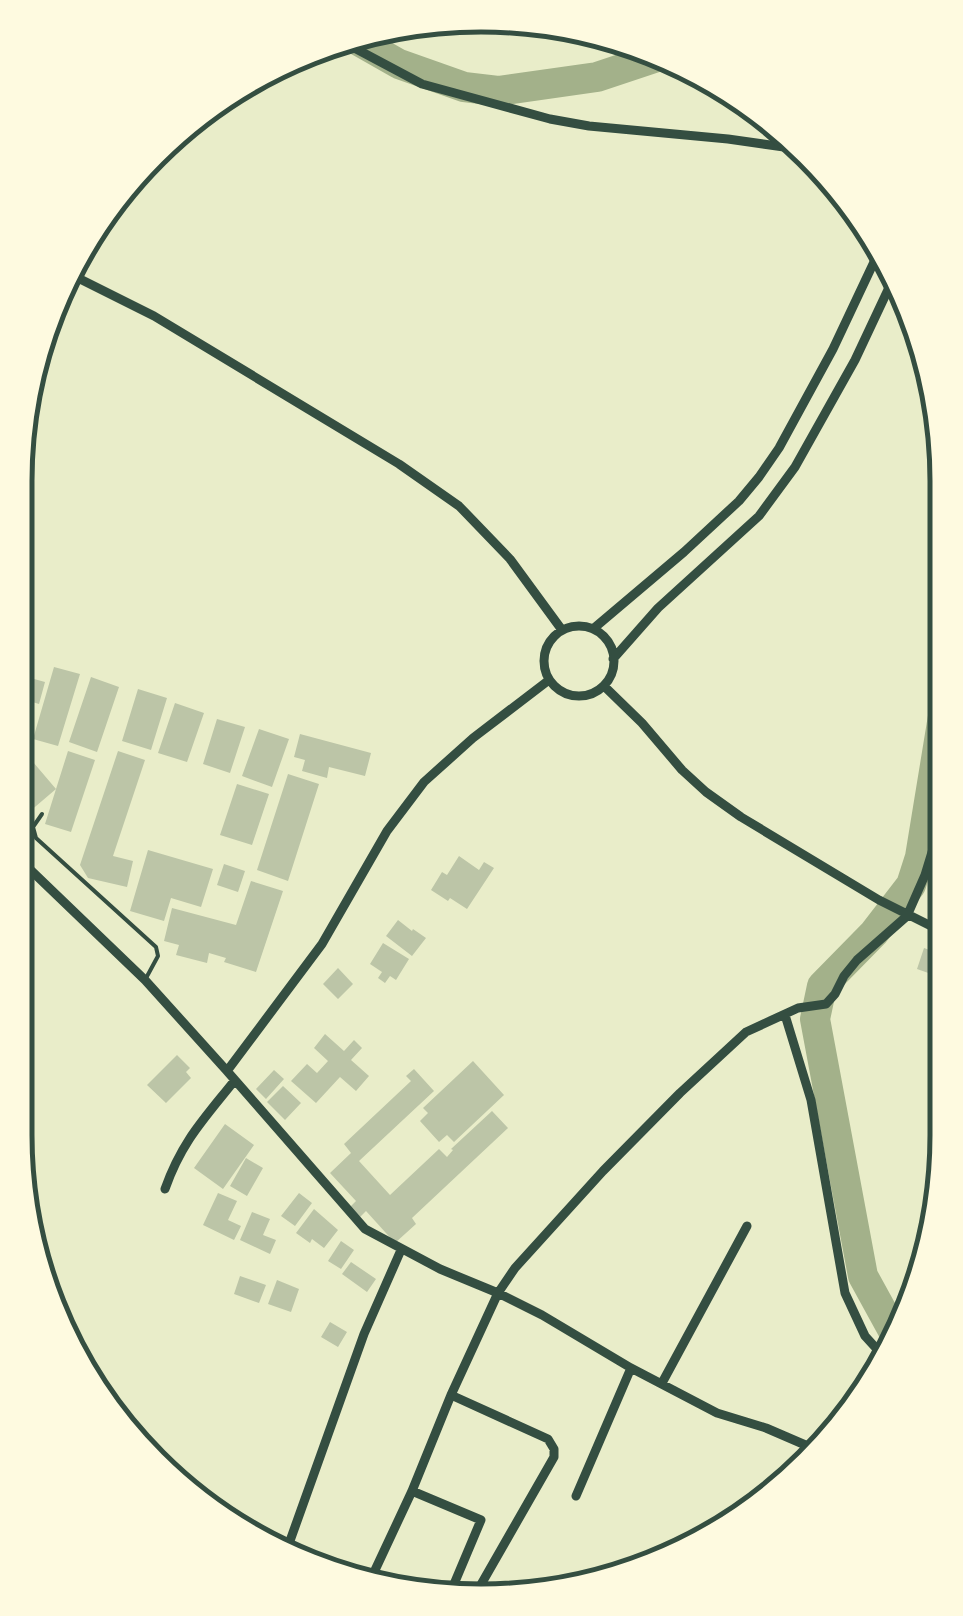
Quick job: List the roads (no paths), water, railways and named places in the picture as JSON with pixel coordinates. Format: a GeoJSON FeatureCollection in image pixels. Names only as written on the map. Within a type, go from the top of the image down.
{"type":"FeatureCollection","features":[{"type":"Feature","properties":{"kind":"street"},"geometry":{"type":"LineString","coordinates":[[359,50],[422,84],[550,119],[780,146]]}},
{"type":"Feature","properties":{"kind":"street"},"geometry":{"type":"LineString","coordinates":[[593,629],[684,552],[759,477],[833,349],[873,266]]}},
{"type":"Feature","properties":{"kind":"street"},"geometry":{"type":"LineString","coordinates":[[81,279],[154,316],[460,506],[510,559],[562,630]]}},
{"type":"Feature","properties":{"kind":"street"},"geometry":{"type":"LineString","coordinates":[[613,659],[658,608],[759,516],[777,492],[855,360],[887,289]]}},
{"type":"Feature","properties":{"kind":"street"},"geometry":{"type":"LineString","coordinates":[[593,629],[607,641],[613,668],[604,686],[595,692],[575,696],[556,688],[549,680],[544,658],[553,637],[562,630],[593,629]]}},
{"type":"Feature","properties":{"kind":"street"},"geometry":{"type":"LineString","coordinates":[[227,1071],[322,944],[388,831],[424,782],[473,738],[549,680]]}},
{"type":"Feature","properties":{"kind":"street"},"geometry":{"type":"LineString","coordinates":[[604,686],[706,792],[878,900],[930,926]]}},
{"type":"Feature","properties":{"kind":"street"},"geometry":{"type":"LineString","coordinates":[[375,1570],[451,1394],[498,1293],[514,1268],[603,1171],[746,1032],[798,1008],[826,1004],[857,960],[905,915],[930,858]]}},
{"type":"Feature","properties":{"kind":"street"},"geometry":{"type":"LineString","coordinates":[[32,871],[145,980],[365,1229],[440,1269],[542,1315],[717,1413],[806,1445]]}},
{"type":"Feature","properties":{"kind":"street"},"geometry":{"type":"LineString","coordinates":[[785,1015],[811,1100],[845,1294],[865,1336],[876,1348]]}},
{"type":"Feature","properties":{"kind":"street"},"geometry":{"type":"LineString","coordinates":[[165,1189],[185,1143],[236,1080]]}},
{"type":"Feature","properties":{"kind":"street"},"geometry":{"type":"LineString","coordinates":[[662,1383],[747,1226]]}},
{"type":"Feature","properties":{"kind":"street"},"geometry":{"type":"LineString","coordinates":[[290,1540],[364,1334],[401,1250]]}},
{"type":"Feature","properties":{"kind":"street"},"geometry":{"type":"LineString","coordinates":[[576,1496],[631,1368]]}},
{"type":"Feature","properties":{"kind":"street"},"geometry":{"type":"LineString","coordinates":[[451,1394],[548,1439],[554,1448],[554,1457],[481,1584]]}},
{"type":"Feature","properties":{"kind":"street"},"geometry":{"type":"LineString","coordinates":[[412,1491],[482,1520],[455,1583]]}},
{"type":"Feature","properties":{"kind":"lane"},"geometry":{"type":"LineString","coordinates":[[42,814],[33,827],[36,838],[156,947],[158,956],[145,980]]}},
{"type":"Feature","properties":{"kind":"waterway"},"geometry":{"type":"LineString","coordinates":[[369,47],[399,64],[464,87],[498,91],[597,77],[641,62]]}},
{"type":"Feature","properties":{"kind":"waterway"},"geometry":{"type":"LineString","coordinates":[[889,1323],[863,1276],[815,1019],[822,986],[874,933],[911,885],[930,796]]}}]}
